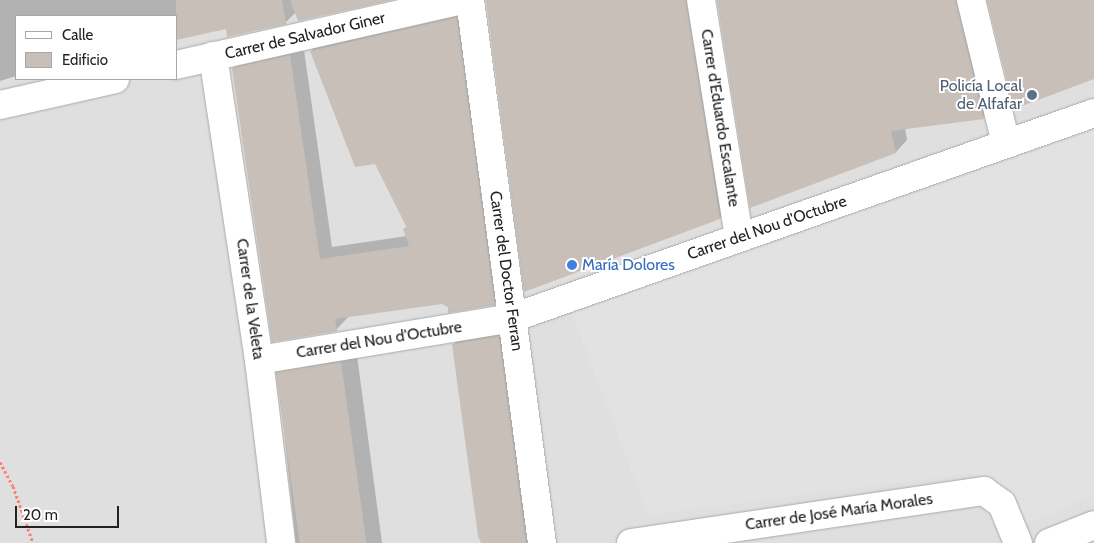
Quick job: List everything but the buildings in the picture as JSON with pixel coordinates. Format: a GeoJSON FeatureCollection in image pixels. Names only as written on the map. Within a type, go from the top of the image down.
{"type":"FeatureCollection","features":[{"type":"Feature","properties":{"kind":"street","name":"Carrer de Salvador Giner"},"geometry":{"type":"LineString","coordinates":[[178,65],[462,0]]}},
{"type":"Feature","properties":{"kind":"street","name":"Carrer del Doctor Ferran"},"geometry":{"type":"LineString","coordinates":[[470,0],[542,543]]}},
{"type":"Feature","properties":{"kind":"street","name":"Carrer d'Eduardo Escalante"},"geometry":{"type":"LineString","coordinates":[[701,0],[739,237]]}},
{"type":"Feature","properties":{"kind":"street"},"geometry":{"type":"LineString","coordinates":[[971,0],[1006,144]]}},
{"type":"Feature","properties":{"kind":"street","name":"Carrer de la Veleta"},"geometry":{"type":"LineString","coordinates":[[213,56],[259,360],[280,543]]}},
{"type":"Feature","properties":{"kind":"street"},"geometry":{"type":"LineString","coordinates":[[0,105],[111,80]]}},
{"type":"Feature","properties":{"kind":"street","name":"Carrer del Nou d'Octubre"},"geometry":{"type":"LineString","coordinates":[[259,360],[512,318],[1094,113]]}},
{"type":"Feature","properties":{"kind":"street","name":"Carrer de José María Morales"},"geometry":{"type":"LineString","coordinates":[[630,543],[984,491],[1002,504],[1018,543]]}},
{"type":"Feature","properties":{"kind":"street"},"geometry":{"type":"LineString","coordinates":[[1049,543],[1094,525]]}},
{"type":"Feature","properties":{"kind":"path"},"geometry":{"type":"LineString","coordinates":[[0,462],[13,486],[33,543]]}},
{"type":"Feature","properties":{"kind":"shaded area"},"geometry":{"type":"Polygon","coordinates":[[[0,0],[1094,0],[1094,543],[0,543],[0,0]]]}},
{"type":"Feature","properties":{"kind":"shaded area"},"geometry":{"type":"Polygon","coordinates":[[[1094,129],[1094,495],[1025,525],[972,473],[648,515],[571,311],[1094,129]]]}},
{"type":"Feature","properties":{"kind":"place","name":"Policía Local de Alfafar"},"geometry":{"type":"Point","coordinates":[1032,95]}},
{"type":"Feature","properties":{"kind":"place","name":"María Dolores"},"geometry":{"type":"Point","coordinates":[572,265]}}]}
